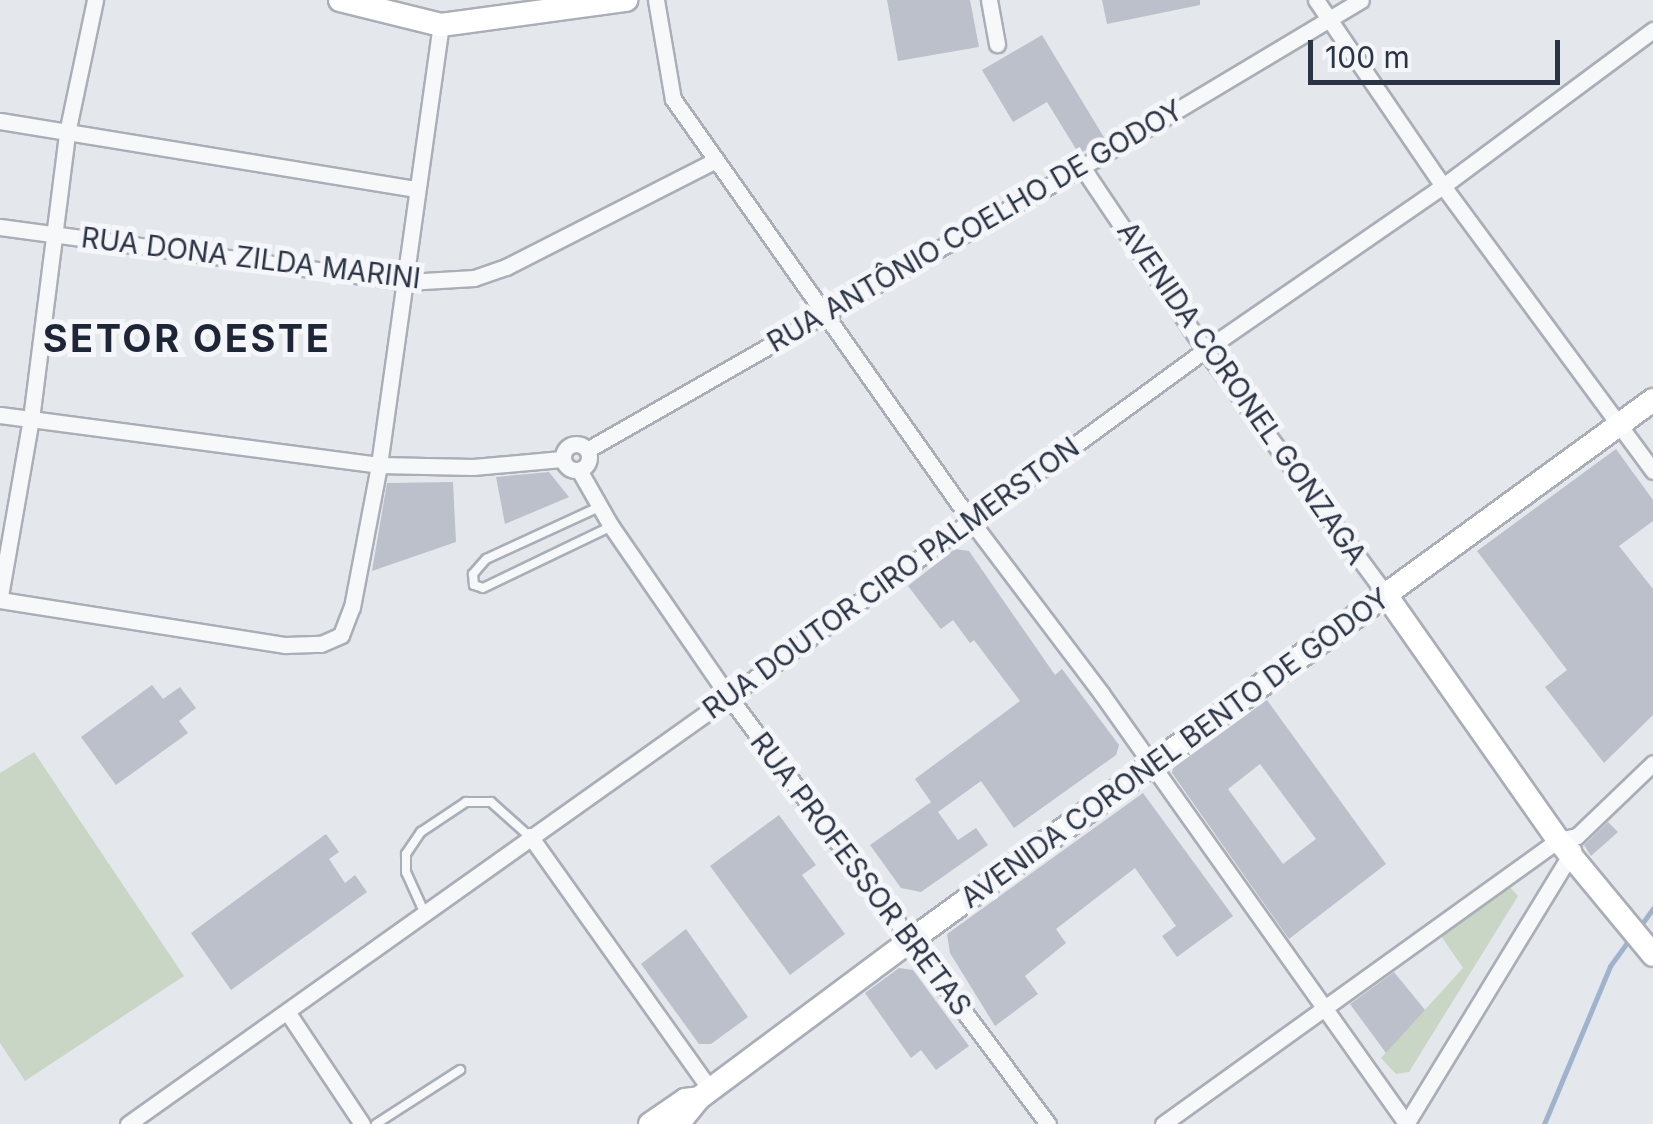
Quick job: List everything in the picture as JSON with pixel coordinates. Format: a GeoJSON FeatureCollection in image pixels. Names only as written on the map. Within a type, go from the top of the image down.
{"type":"FeatureCollection","features":[{"type":"Feature","properties":{"kind":"main road"},"geometry":{"type":"LineString","coordinates":[[340,0],[441,25],[626,0]]}},
{"type":"Feature","properties":{"kind":"main road","name":"AVENIDA CORONEL BENTO DE GODOY"},"geometry":{"type":"LineString","coordinates":[[650,1124],[695,1108],[910,941],[1653,400]]}},
{"type":"Feature","properties":{"kind":"main road","name":"AVENIDA CORONEL GONZAGA"},"geometry":{"type":"LineString","coordinates":[[1386,595],[1653,955]]}},
{"type":"Feature","properties":{"kind":"street"},"geometry":{"type":"LineString","coordinates":[[95,0],[67,132],[31,419],[0,598],[285,645],[321,644],[342,636],[352,607],[407,282],[416,189],[441,25]]}},
{"type":"Feature","properties":{"kind":"street"},"geometry":{"type":"LineString","coordinates":[[656,0],[673,99],[971,521],[1406,1123],[1569,844]]}},
{"type":"Feature","properties":{"kind":"street"},"geometry":{"type":"LineString","coordinates":[[989,0],[997,44]]}},
{"type":"Feature","properties":{"kind":"street"},"geometry":{"type":"LineString","coordinates":[[1316,0],[1443,186],[1653,471]]}},
{"type":"Feature","properties":{"kind":"street","name":"RUA ANTÔNIO COELHO DE GODOY"},"geometry":{"type":"LineString","coordinates":[[0,415],[379,464],[474,467],[562,458],[571,444],[587,450],[1082,167],[1361,0]]}},
{"type":"Feature","properties":{"kind":"street","name":"RUA DOUTOR CIRO PALMERSTON"},"geometry":{"type":"LineString","coordinates":[[128,1124],[729,697],[1205,350],[1443,186],[1653,30]]}},
{"type":"Feature","properties":{"kind":"street"},"geometry":{"type":"LineString","coordinates":[[0,121],[416,189]]}},
{"type":"Feature","properties":{"kind":"street","name":"RUA DONA ZILDA MARINI"},"geometry":{"type":"LineString","coordinates":[[0,226],[407,282],[474,278],[506,267],[716,160]]}},
{"type":"Feature","properties":{"kind":"street","name":"AVENIDA CORONEL GONZAGA"},"geometry":{"type":"LineString","coordinates":[[1082,167],[1205,350],[1386,595]]}},
{"type":"Feature","properties":{"kind":"street"},"geometry":{"type":"LineString","coordinates":[[562,458],[568,469],[579,470],[589,462],[587,450]]}},
{"type":"Feature","properties":{"kind":"street","name":"RUA PROFESSOR BRETAS"},"geometry":{"type":"LineString","coordinates":[[579,470],[611,526],[729,697],[1048,1124]]}},
{"type":"Feature","properties":{"kind":"street"},"geometry":{"type":"LineString","coordinates":[[1163,1124],[1569,844],[1653,763]]}},
{"type":"Feature","properties":{"kind":"street"},"geometry":{"type":"LineString","coordinates":[[530,836],[695,1108]]}},
{"type":"Feature","properties":{"kind":"street"},"geometry":{"type":"LineString","coordinates":[[288,1013],[362,1124]]}},
{"type":"Feature","properties":{"kind":"lane"},"geometry":{"type":"LineString","coordinates":[[599,507],[486,559],[473,574],[474,585],[483,588],[611,526]]}},
{"type":"Feature","properties":{"kind":"lane"},"geometry":{"type":"LineString","coordinates":[[425,914],[406,872],[406,854],[422,832],[466,802],[490,802],[530,836]]}},
{"type":"Feature","properties":{"kind":"lane"},"geometry":{"type":"LineString","coordinates":[[376,1124],[460,1070]]}},
{"type":"Feature","properties":{"kind":"green space"},"geometry":{"type":"Polygon","coordinates":[[[34,752],[184,976],[25,1081],[0,1043],[0,773],[34,752]]]}},
{"type":"Feature","properties":{"kind":"green space"},"geometry":{"type":"Polygon","coordinates":[[[1508,885],[1518,896],[1409,1072],[1396,1074],[1381,1058],[1463,968],[1441,936],[1508,885]]]}},
{"type":"Feature","properties":{"kind":"building"},"geometry":{"type":"Polygon","coordinates":[[[887,0],[970,0],[979,47],[898,61],[887,0]]]}},
{"type":"Feature","properties":{"kind":"building"},"geometry":{"type":"Polygon","coordinates":[[[1102,0],[1200,0],[1200,5],[1107,24],[1102,0]]]}},
{"type":"Feature","properties":{"kind":"building"},"geometry":{"type":"Polygon","coordinates":[[[1042,35],[1105,139],[1079,154],[1047,102],[1013,122],[982,70],[1042,35]]]}},
{"type":"Feature","properties":{"kind":"building"},"geometry":{"type":"Polygon","coordinates":[[[1616,449],[1653,500],[1653,521],[1619,546],[1653,589],[1653,715],[1604,763],[1545,687],[1567,670],[1477,551],[1616,449]]]}},
{"type":"Feature","properties":{"kind":"building"},"geometry":{"type":"Polygon","coordinates":[[[549,472],[569,497],[505,524],[496,477],[549,472]]]}},
{"type":"Feature","properties":{"kind":"building"},"geometry":{"type":"Polygon","coordinates":[[[453,482],[456,542],[372,571],[387,483],[453,482]]]}},
{"type":"Feature","properties":{"kind":"building"},"geometry":{"type":"Polygon","coordinates":[[[955,549],[969,551],[1055,675],[1062,669],[1119,745],[1116,755],[1014,828],[981,781],[938,812],[958,840],[976,828],[988,845],[921,892],[901,888],[870,845],[931,802],[915,779],[1020,701],[974,640],[970,643],[953,620],[941,629],[908,586],[955,549]]]}},
{"type":"Feature","properties":{"kind":"building"},"geometry":{"type":"Polygon","coordinates":[[[152,685],[163,699],[180,687],[196,708],[179,721],[188,733],[116,785],[81,737],[152,685]]]}},
{"type":"Feature","properties":{"kind":"building"},"geometry":{"type":"Polygon","coordinates":[[[1267,700],[1386,864],[1289,939],[1172,773],[1173,768],[1267,700]],[[1260,764],[1228,789],[1283,864],[1316,839],[1260,764]]]}},
{"type":"Feature","properties":{"kind":"building"},"geometry":{"type":"Polygon","coordinates":[[[1143,793],[1233,916],[1177,957],[1162,936],[1176,926],[1135,868],[1056,929],[1066,943],[1025,976],[1038,994],[995,1026],[950,953],[947,934],[1143,793]]]}},
{"type":"Feature","properties":{"kind":"building"},"geometry":{"type":"Polygon","coordinates":[[[779,815],[816,865],[802,875],[845,934],[790,975],[710,866],[779,815]]]}},
{"type":"Feature","properties":{"kind":"building"},"geometry":{"type":"Polygon","coordinates":[[[1608,822],[1618,832],[1591,856],[1584,845],[1608,822]]]}},
{"type":"Feature","properties":{"kind":"building"},"geometry":{"type":"Polygon","coordinates":[[[326,834],[339,852],[329,859],[345,883],[355,875],[367,892],[231,990],[191,933],[326,834]]]}},
{"type":"Feature","properties":{"kind":"building"},"geometry":{"type":"Polygon","coordinates":[[[686,929],[748,1017],[711,1044],[699,1044],[641,964],[686,929]]]}},
{"type":"Feature","properties":{"kind":"building"},"geometry":{"type":"Polygon","coordinates":[[[899,968],[913,970],[969,1046],[936,1070],[921,1050],[911,1058],[865,993],[899,968]]]}},
{"type":"Feature","properties":{"kind":"building"},"geometry":{"type":"Polygon","coordinates":[[[1394,972],[1425,1010],[1386,1053],[1350,1004],[1394,972]]]}},
{"type":"Feature","properties":{"kind":"waterway"},"geometry":{"type":"LineString","coordinates":[[1638,929],[1653,908]]}},
{"type":"Feature","properties":{"kind":"waterway"},"geometry":{"type":"LineString","coordinates":[[1544,1124],[1610,966],[1631,937]]}},
{"type":"Feature","properties":{"kind":"district","name":"SETOR OESTE"},"geometry":{"type":"Point","coordinates":[187,339]}}]}
